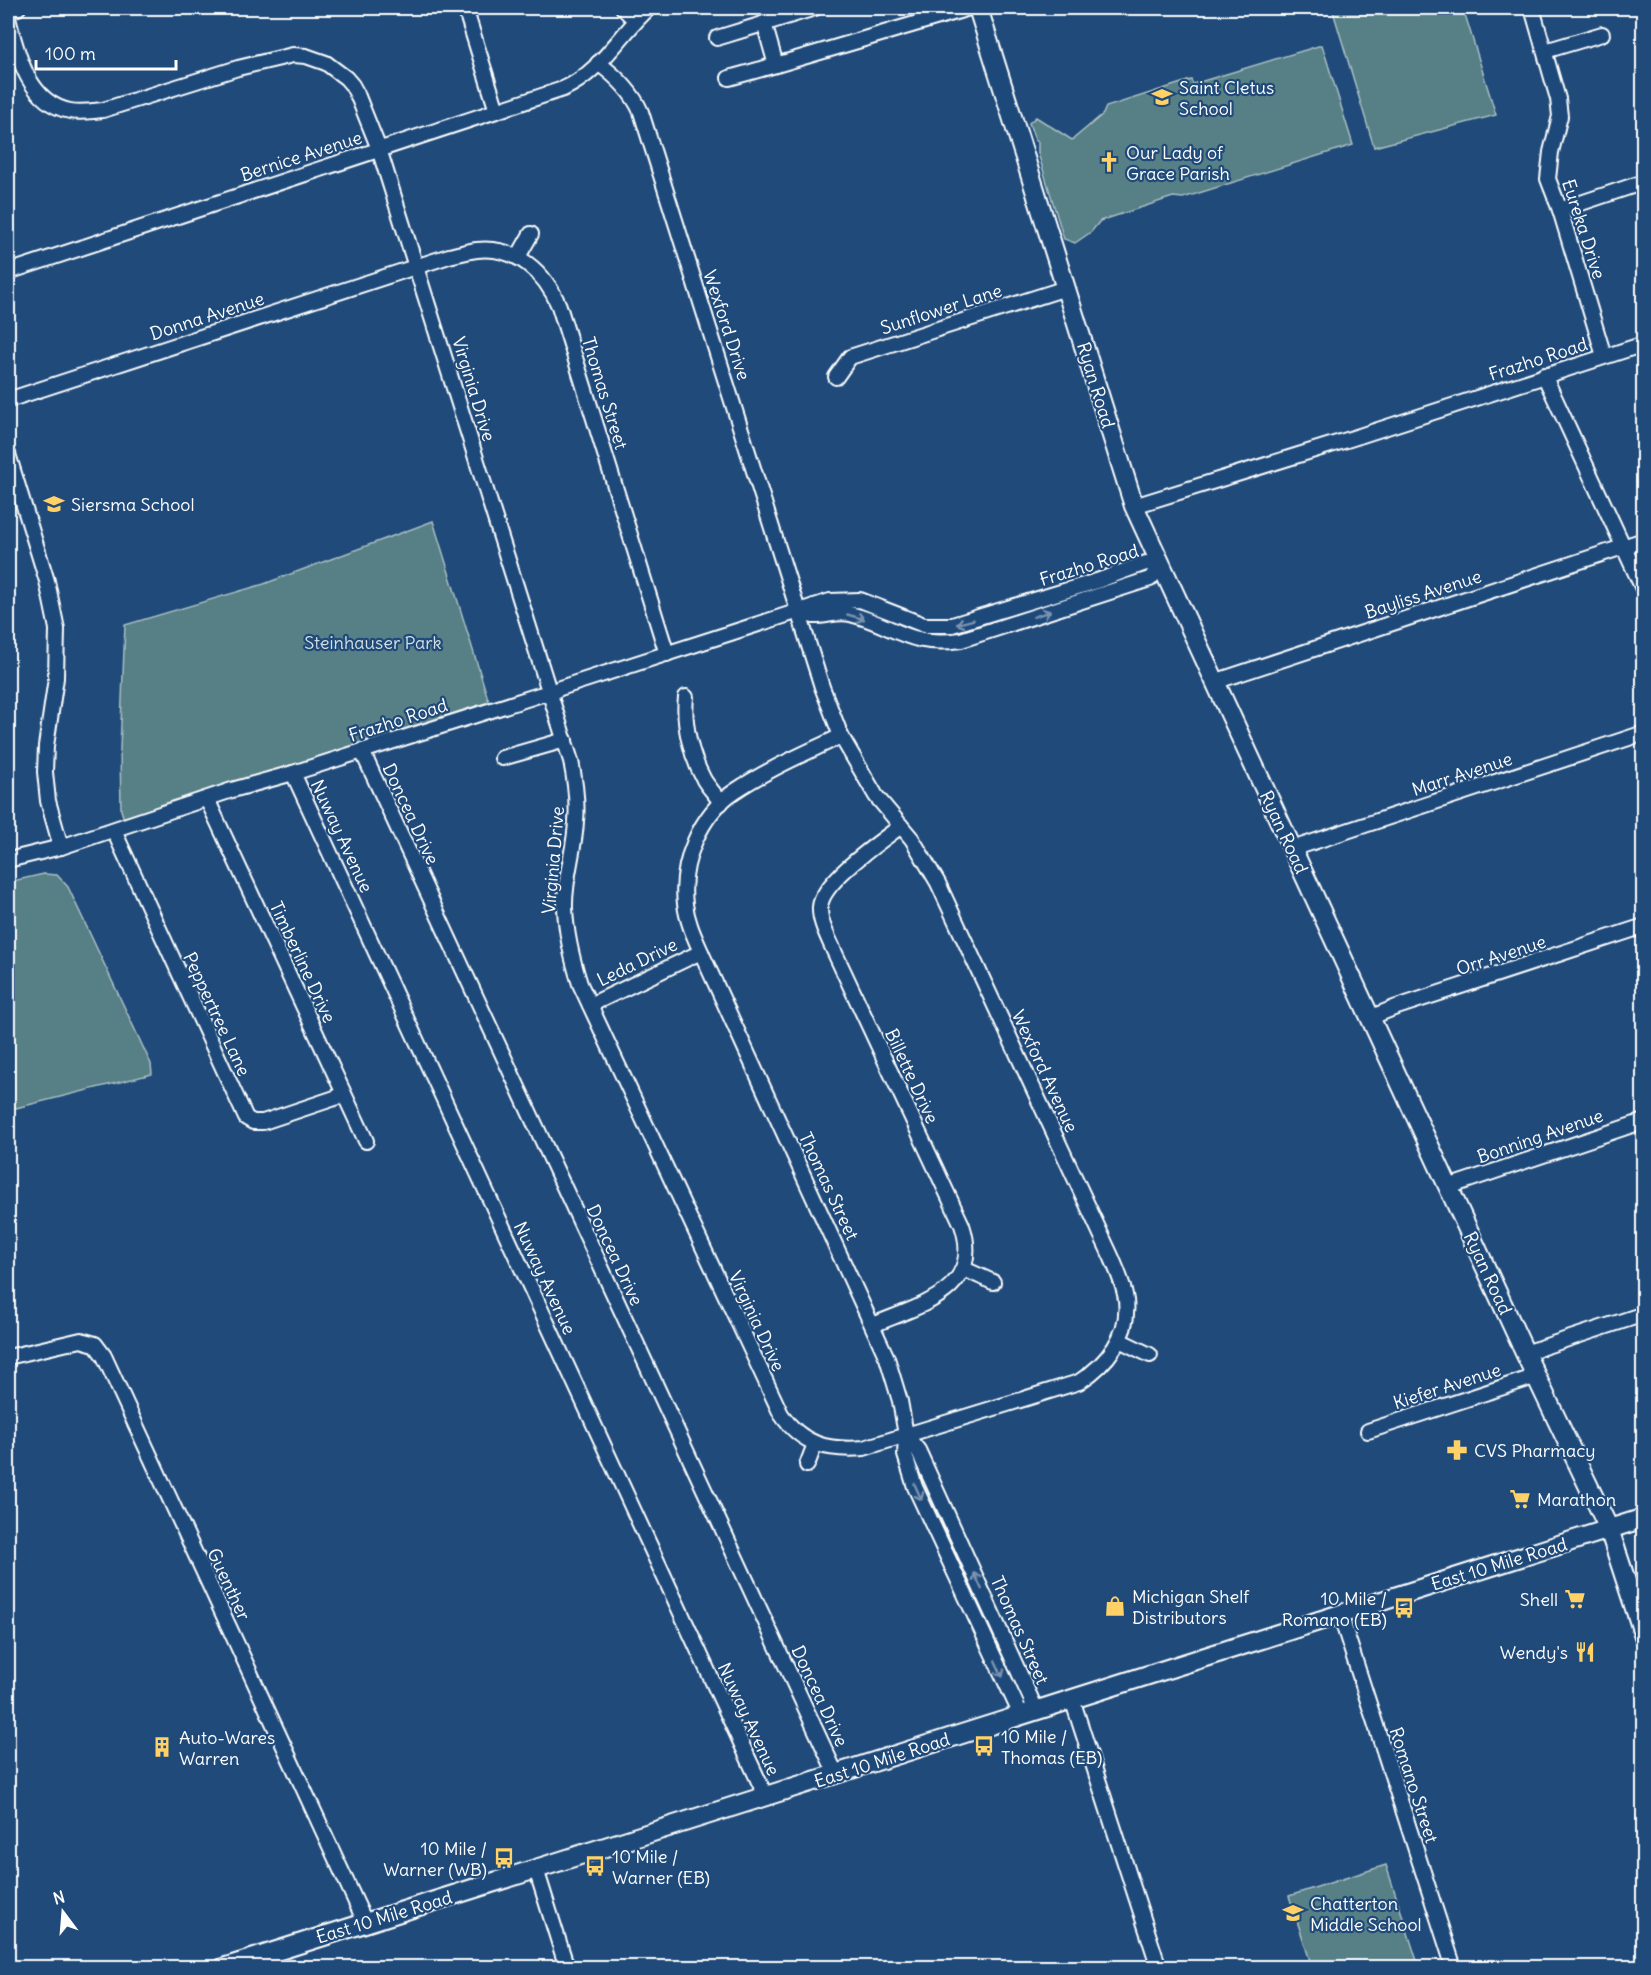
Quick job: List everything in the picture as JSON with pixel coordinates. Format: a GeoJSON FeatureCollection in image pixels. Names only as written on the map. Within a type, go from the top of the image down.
{"type":"FeatureCollection","features":[{"type":"Feature","properties":{"kind":"main road","name":"Ryan Road"},"geometry":{"type":"LineString","coordinates":[[978,8],[1134,506],[1369,1018],[1609,1529],[1644,1636]]}},
{"type":"Feature","properties":{"kind":"main road","name":"East 10 Mile Road"},"geometry":{"type":"LineString","coordinates":[[223,1968],[1644,1518]]}},
{"type":"Feature","properties":{"kind":"street"},"geometry":{"type":"LineString","coordinates":[[8,11],[18,8]]}},
{"type":"Feature","properties":{"kind":"street"},"geometry":{"type":"LineString","coordinates":[[465,8],[497,111]]}},
{"type":"Feature","properties":{"kind":"street"},"geometry":{"type":"LineString","coordinates":[[623,8],[635,20],[649,8]]}},
{"type":"Feature","properties":{"kind":"street"},"geometry":{"type":"LineString","coordinates":[[717,38],[815,8]]}},
{"type":"Feature","properties":{"kind":"street"},"geometry":{"type":"LineString","coordinates":[[729,78],[969,8]]}},
{"type":"Feature","properties":{"kind":"street","name":"Eureka Drive"},"geometry":{"type":"LineString","coordinates":[[1532,8],[1558,99],[1560,116],[1551,152],[1548,179],[1560,210],[1604,356]]}},
{"type":"Feature","properties":{"kind":"street","name":"Virginia Drive"},"geometry":{"type":"LineString","coordinates":[[8,18],[22,67],[33,85],[53,105],[76,112],[103,110],[238,68],[293,55],[306,56],[326,63],[346,78],[357,94],[379,149],[417,266],[565,740],[576,800],[575,831],[565,906],[568,942],[580,984],[776,1404],[790,1427],[815,1444],[830,1448],[864,1448],[906,1435]]}},
{"type":"Feature","properties":{"kind":"street","name":"Bernice Avenue"},"geometry":{"type":"LineString","coordinates":[[8,272],[575,84],[598,63],[635,20]]}},
{"type":"Feature","properties":{"kind":"street"},"geometry":{"type":"LineString","coordinates":[[764,23],[776,65]]}},
{"type":"Feature","properties":{"kind":"street"},"geometry":{"type":"LineString","coordinates":[[1545,51],[1602,34]]}},
{"type":"Feature","properties":{"kind":"street","name":"Wexford Drive"},"geometry":{"type":"LineString","coordinates":[[598,63],[625,87],[641,112],[799,612]]}},
{"type":"Feature","properties":{"kind":"street"},"geometry":{"type":"LineString","coordinates":[[1560,210],[1638,184]]}},
{"type":"Feature","properties":{"kind":"street"},"geometry":{"type":"LineString","coordinates":[[518,257],[531,234]]}},
{"type":"Feature","properties":{"kind":"street","name":"Thomas Street"},"geometry":{"type":"LineString","coordinates":[[417,266],[476,250],[494,250],[518,257],[532,266],[554,293],[667,654]]}},
{"type":"Feature","properties":{"kind":"street","name":"Donna Avenue"},"geometry":{"type":"LineString","coordinates":[[8,400],[417,266]]}},
{"type":"Feature","properties":{"kind":"street","name":"Sunflower Lane"},"geometry":{"type":"LineString","coordinates":[[836,377],[850,357],[1066,288]]}},
{"type":"Feature","properties":{"kind":"street","name":"Frazho Road"},"geometry":{"type":"LineString","coordinates":[[1134,506],[1644,344]]}},
{"type":"Feature","properties":{"kind":"street"},"geometry":{"type":"LineString","coordinates":[[1544,375],[1644,591]]}},
{"type":"Feature","properties":{"kind":"street"},"geometry":{"type":"LineString","coordinates":[[8,454],[47,581],[57,629],[56,678],[45,765],[48,801],[61,847]]}},
{"type":"Feature","properties":{"kind":"street","name":"Bayliss Avenue"},"geometry":{"type":"LineString","coordinates":[[1214,682],[1644,540]]}},
{"type":"Feature","properties":{"kind":"street","name":"Frazho Road"},"geometry":{"type":"LineString","coordinates":[[8,860],[114,831],[280,775],[293,773],[550,693],[799,612],[814,616],[849,614],[915,640],[946,642],[961,640],[1150,579],[1161,566]]}},
{"type":"Feature","properties":{"kind":"street","name":"Wexford Avenue"},"geometry":{"type":"LineString","coordinates":[[799,612],[822,687],[842,736],[876,796],[912,839],[938,883],[1111,1256],[1122,1282],[1126,1301],[1125,1320],[1119,1340],[1095,1372],[1079,1382],[906,1435]]}},
{"type":"Feature","properties":{"kind":"street"},"geometry":{"type":"LineString","coordinates":[[686,697],[686,725],[696,760],[704,779],[721,803]]}},
{"type":"Feature","properties":{"kind":"street","name":"Marr Avenue"},"geometry":{"type":"LineString","coordinates":[[1292,849],[1644,733]]}},
{"type":"Feature","properties":{"kind":"street","name":"Thomas Street"},"geometry":{"type":"LineString","coordinates":[[842,736],[750,782],[733,792],[721,803],[699,833],[686,866],[685,903],[700,952],[887,1358],[906,1435],[918,1450],[987,1601],[1028,1713]]}},
{"type":"Feature","properties":{"kind":"street"},"geometry":{"type":"LineString","coordinates":[[502,758],[565,740]]}},
{"type":"Feature","properties":{"kind":"street","name":"Doncea Drive"},"geometry":{"type":"LineString","coordinates":[[363,751],[836,1774]]}},
{"type":"Feature","properties":{"kind":"street","name":"Nuway Avenue"},"geometry":{"type":"LineString","coordinates":[[293,773],[766,1797]]}},
{"type":"Feature","properties":{"kind":"street","name":"Timberline Drive"},"geometry":{"type":"LineString","coordinates":[[207,799],[366,1141]]}},
{"type":"Feature","properties":{"kind":"street","name":"Billette Drive"},"geometry":{"type":"LineString","coordinates":[[901,826],[833,881],[822,899],[820,913],[834,951],[962,1225],[966,1253],[964,1269]]}},
{"type":"Feature","properties":{"kind":"street","name":"Peppertree Lane"},"geometry":{"type":"LineString","coordinates":[[114,831],[246,1118],[254,1122],[263,1122],[344,1095]]}},
{"type":"Feature","properties":{"kind":"street","name":"Orr Avenue"},"geometry":{"type":"LineString","coordinates":[[1369,1018],[1644,926]]}},
{"type":"Feature","properties":{"kind":"street","name":"Leda Drive"},"geometry":{"type":"LineString","coordinates":[[590,1005],[700,952]]}},
{"type":"Feature","properties":{"kind":"street","name":"Bonning Avenue"},"geometry":{"type":"LineString","coordinates":[[1448,1186],[1644,1120]]}},
{"type":"Feature","properties":{"kind":"street"},"geometry":{"type":"LineString","coordinates":[[873,1325],[938,1296],[960,1277],[964,1269],[993,1282]]}},
{"type":"Feature","properties":{"kind":"street"},"geometry":{"type":"LineString","coordinates":[[1525,1353],[1644,1314]]}},
{"type":"Feature","properties":{"kind":"street","name":"Guenther"},"geometry":{"type":"LineString","coordinates":[[8,1357],[81,1340],[95,1344],[104,1356],[365,1922]]}},
{"type":"Feature","properties":{"kind":"street"},"geometry":{"type":"LineString","coordinates":[[1119,1340],[1150,1355]]}},
{"type":"Feature","properties":{"kind":"street","name":"Kiefer Avenue"},"geometry":{"type":"LineString","coordinates":[[1368,1431],[1537,1376]]}},
{"type":"Feature","properties":{"kind":"street"},"geometry":{"type":"LineString","coordinates":[[906,1435],[905,1455],[915,1487],[972,1610],[1028,1713]]}},
{"type":"Feature","properties":{"kind":"street"},"geometry":{"type":"LineString","coordinates":[[807,1465],[815,1444]]}},
{"type":"Feature","properties":{"kind":"street"},"geometry":{"type":"LineString","coordinates":[[950,1561],[965,1555]]}},
{"type":"Feature","properties":{"kind":"street"},"geometry":{"type":"LineString","coordinates":[[972,1610],[987,1601]]}},
{"type":"Feature","properties":{"kind":"street","name":"Romano Street"},"geometry":{"type":"LineString","coordinates":[[1340,1614],[1454,1968]]}},
{"type":"Feature","properties":{"kind":"street"},"geometry":{"type":"LineString","coordinates":[[1072,1699],[1159,1968]]}},
{"type":"Feature","properties":{"kind":"street"},"geometry":{"type":"LineString","coordinates":[[536,1869],[567,1968]]}},
{"type":"Feature","properties":{"kind":"green space"},"geometry":{"type":"Polygon","coordinates":[[[1332,8],[1463,8],[1496,115],[1374,147],[1332,8]]]}},
{"type":"Feature","properties":{"kind":"green space"},"geometry":{"type":"Polygon","coordinates":[[[1322,45],[1353,145],[1183,198],[1173,197],[1100,221],[1091,232],[1075,243],[1064,239],[1038,153],[1038,142],[1035,140],[1029,123],[1036,117],[1072,140],[1103,114],[1106,107],[1191,80],[1193,84],[1322,45]]]}},
{"type":"Feature","properties":{"kind":"green space","name":"Steinhauser Park"},"geometry":{"type":"Polygon","coordinates":[[[433,521],[489,702],[124,819],[121,810],[120,749],[125,625],[264,584],[433,521]]]}},
{"type":"Feature","properties":{"kind":"green space"},"geometry":{"type":"Polygon","coordinates":[[[44,874],[57,875],[68,887],[151,1064],[152,1074],[8,1110],[8,882],[44,874]]]}},
{"type":"Feature","properties":{"kind":"green space"},"geometry":{"type":"Polygon","coordinates":[[[1386,1865],[1419,1967],[1312,1967],[1289,1896],[1386,1865]]]}},
{"type":"Feature","properties":{"kind":"place","name":"Saint Cletus School"},"geometry":{"type":"Point","coordinates":[1162,97]}},
{"type":"Feature","properties":{"kind":"place","name":"Our Lady of Grace Parish"},"geometry":{"type":"Point","coordinates":[1109,162]}},
{"type":"Feature","properties":{"kind":"place","name":"Siersma School"},"geometry":{"type":"Point","coordinates":[54,504]}},
{"type":"Feature","properties":{"kind":"place","name":"CVS Pharmacy"},"geometry":{"type":"Point","coordinates":[1457,1450]}},
{"type":"Feature","properties":{"kind":"place","name":"Marathon"},"geometry":{"type":"Point","coordinates":[1520,1499]}},
{"type":"Feature","properties":{"kind":"place","name":"Shell"},"geometry":{"type":"Point","coordinates":[1575,1599]}},
{"type":"Feature","properties":{"kind":"place","name":"Michigan Shelf Distributors"},"geometry":{"type":"Point","coordinates":[1115,1606]}},
{"type":"Feature","properties":{"kind":"place","name":"10 Mile / Romano (EB)"},"geometry":{"type":"Point","coordinates":[1404,1608]}},
{"type":"Feature","properties":{"kind":"place","name":"Wendy's"},"geometry":{"type":"Point","coordinates":[1585,1652]}},
{"type":"Feature","properties":{"kind":"place","name":"10 Mile / Thomas (EB)"},"geometry":{"type":"Point","coordinates":[984,1746]}},
{"type":"Feature","properties":{"kind":"place","name":"Auto-Wares Warren"},"geometry":{"type":"Point","coordinates":[162,1747]}},
{"type":"Feature","properties":{"kind":"place","name":"10 Mile / Warner (WB)"},"geometry":{"type":"Point","coordinates":[504,1858]}},
{"type":"Feature","properties":{"kind":"place","name":"10 Mile / Warner (EB)"},"geometry":{"type":"Point","coordinates":[595,1866]}},
{"type":"Feature","properties":{"kind":"place","name":"Chatterton Middle School"},"geometry":{"type":"Point","coordinates":[1293,1913]}}]}
